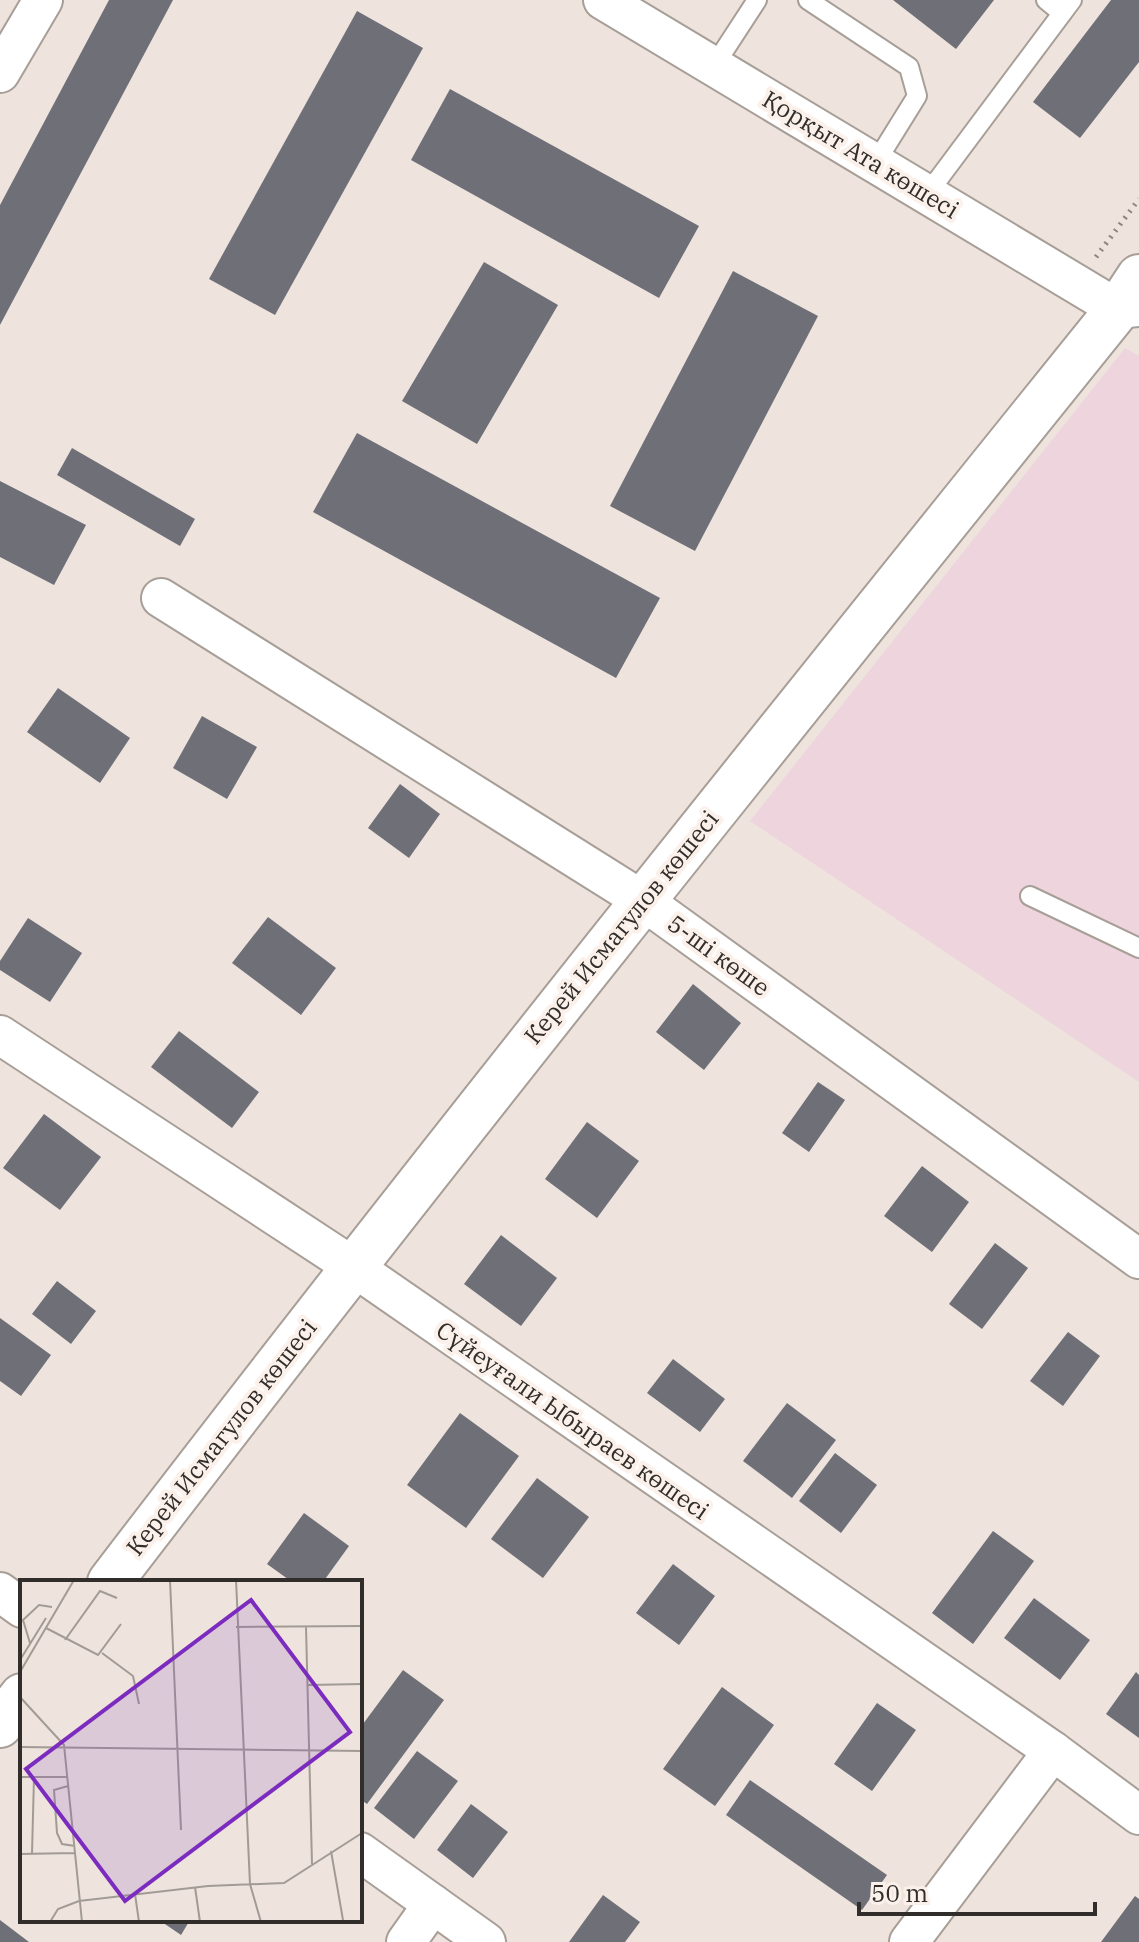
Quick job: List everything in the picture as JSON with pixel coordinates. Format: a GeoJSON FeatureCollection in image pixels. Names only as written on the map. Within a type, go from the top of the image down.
{"type":"FeatureCollection","features":[{"type":"Feature","properties":{"kind":"street"},"geometry":{"type":"LineString","coordinates":[[0,73],[43,0]]}},
{"type":"Feature","properties":{"kind":"street","name":"Қорқыт Ата көшесi"},"geometry":{"type":"LineString","coordinates":[[603,0],[1076,284],[1132,298]]}},
{"type":"Feature","properties":{"kind":"street","name":"Керей Исмагулов көшесі"},"geometry":{"type":"LineString","coordinates":[[112,1580],[352,1266],[642,900],[1132,298]]}},
{"type":"Feature","properties":{"kind":"street","name":"5-шi көше"},"geometry":{"type":"LineString","coordinates":[[161,598],[642,900],[1139,1259]]}},
{"type":"Feature","properties":{"kind":"street","name":"Сүйеуғали Ыбыраев көшесi"},"geometry":{"type":"LineString","coordinates":[[0,1035],[352,1266],[1053,1751],[1139,1815]]}},
{"type":"Feature","properties":{"kind":"street"},"geometry":{"type":"LineString","coordinates":[[0,1592],[20,1607]]}},
{"type":"Feature","properties":{"kind":"street"},"geometry":{"type":"LineString","coordinates":[[0,1725],[20,1699]]}},
{"type":"Feature","properties":{"kind":"street"},"geometry":{"type":"LineString","coordinates":[[909,1942],[1053,1751]]}},
{"type":"Feature","properties":{"kind":"street"},"geometry":{"type":"LineString","coordinates":[[362,1853],[486,1942]]}},
{"type":"Feature","properties":{"kind":"street"},"geometry":{"type":"LineString","coordinates":[[406,1942],[433,1904]]}},
{"type":"Feature","properties":{"kind":"lane"},"geometry":{"type":"LineString","coordinates":[[714,66],[757,0]]}},
{"type":"Feature","properties":{"kind":"lane"},"geometry":{"type":"LineString","coordinates":[[808,0],[909,67],[917,96],[876,162]]}},
{"type":"Feature","properties":{"kind":"lane"},"geometry":{"type":"LineString","coordinates":[[928,193],[1067,6],[1046,0]]}},
{"type":"Feature","properties":{"kind":"lane"},"geometry":{"type":"LineString","coordinates":[[1030,896],[1139,948]]}},
{"type":"Feature","properties":{"kind":"path"},"geometry":{"type":"LineString","coordinates":[[1076,284],[1139,199]]}},
{"type":"Feature","properties":{"kind":"shaded area"},"geometry":{"type":"Polygon","coordinates":[[[1125,348],[1139,356],[1139,1082],[750,821],[1125,348]]]}},
{"type":"Feature","properties":{"kind":"building"},"geometry":{"type":"Polygon","coordinates":[[[109,0],[173,0],[0,325],[0,205],[109,0]]]}},
{"type":"Feature","properties":{"kind":"building"},"geometry":{"type":"Polygon","coordinates":[[[893,0],[994,0],[956,49],[893,0]]]}},
{"type":"Feature","properties":{"kind":"building"},"geometry":{"type":"Polygon","coordinates":[[[1111,0],[1139,0],[1139,62],[1080,138],[1033,102],[1111,0]]]}},
{"type":"Feature","properties":{"kind":"building"},"geometry":{"type":"Polygon","coordinates":[[[357,11],[423,48],[275,315],[209,279],[357,11]]]}},
{"type":"Feature","properties":{"kind":"building"},"geometry":{"type":"Polygon","coordinates":[[[450,89],[699,226],[659,298],[411,160],[450,89]]]}},
{"type":"Feature","properties":{"kind":"building"},"geometry":{"type":"Polygon","coordinates":[[[484,262],[558,305],[477,444],[402,401],[484,262]]]}},
{"type":"Feature","properties":{"kind":"building"},"geometry":{"type":"Polygon","coordinates":[[[733,271],[818,316],[695,551],[610,506],[733,271]]]}},
{"type":"Feature","properties":{"kind":"building"},"geometry":{"type":"Polygon","coordinates":[[[357,433],[660,598],[616,678],[313,512],[357,433]]]}},
{"type":"Feature","properties":{"kind":"building"},"geometry":{"type":"Polygon","coordinates":[[[72,448],[195,519],[180,546],[57,475],[72,448]]]}},
{"type":"Feature","properties":{"kind":"building"},"geometry":{"type":"Polygon","coordinates":[[[0,481],[86,525],[54,585],[0,557],[0,481]]]}},
{"type":"Feature","properties":{"kind":"building"},"geometry":{"type":"Polygon","coordinates":[[[58,688],[130,738],[100,783],[27,732],[58,688]]]}},
{"type":"Feature","properties":{"kind":"building"},"geometry":{"type":"Polygon","coordinates":[[[202,716],[257,747],[227,799],[173,768],[202,716]]]}},
{"type":"Feature","properties":{"kind":"building"},"geometry":{"type":"Polygon","coordinates":[[[400,784],[440,814],[409,858],[368,828],[400,784]]]}},
{"type":"Feature","properties":{"kind":"building"},"geometry":{"type":"Polygon","coordinates":[[[268,917],[336,968],[301,1015],[232,963],[268,917]]]}},
{"type":"Feature","properties":{"kind":"building"},"geometry":{"type":"Polygon","coordinates":[[[28,918],[82,953],[50,1002],[0,970],[0,961],[28,918]]]}},
{"type":"Feature","properties":{"kind":"building"},"geometry":{"type":"Polygon","coordinates":[[[693,984],[741,1023],[704,1070],[656,1032],[693,984]]]}},
{"type":"Feature","properties":{"kind":"building"},"geometry":{"type":"Polygon","coordinates":[[[179,1031],[259,1092],[232,1128],[151,1067],[179,1031]]]}},
{"type":"Feature","properties":{"kind":"building"},"geometry":{"type":"Polygon","coordinates":[[[818,1082],[845,1100],[809,1152],[782,1133],[818,1082]]]}},
{"type":"Feature","properties":{"kind":"building"},"geometry":{"type":"Polygon","coordinates":[[[44,1114],[101,1157],[60,1210],[3,1168],[44,1114]]]}},
{"type":"Feature","properties":{"kind":"building"},"geometry":{"type":"Polygon","coordinates":[[[587,1122],[639,1161],[597,1218],[545,1179],[587,1122]]]}},
{"type":"Feature","properties":{"kind":"building"},"geometry":{"type":"Polygon","coordinates":[[[922,1166],[969,1202],[932,1252],[884,1216],[922,1166]]]}},
{"type":"Feature","properties":{"kind":"building"},"geometry":{"type":"Polygon","coordinates":[[[501,1235],[557,1278],[521,1326],[464,1284],[501,1235]]]}},
{"type":"Feature","properties":{"kind":"building"},"geometry":{"type":"Polygon","coordinates":[[[995,1243],[1028,1268],[982,1329],[949,1304],[995,1243]]]}},
{"type":"Feature","properties":{"kind":"building"},"geometry":{"type":"Polygon","coordinates":[[[57,1281],[96,1311],[71,1344],[32,1314],[57,1281]]]}},
{"type":"Feature","properties":{"kind":"building"},"geometry":{"type":"Polygon","coordinates":[[[0,1318],[51,1355],[21,1396],[0,1381],[0,1318]]]}},
{"type":"Feature","properties":{"kind":"building"},"geometry":{"type":"Polygon","coordinates":[[[1068,1332],[1100,1356],[1063,1406],[1030,1381],[1068,1332]]]}},
{"type":"Feature","properties":{"kind":"building"},"geometry":{"type":"Polygon","coordinates":[[[673,1359],[725,1399],[700,1432],[647,1393],[673,1359]]]}},
{"type":"Feature","properties":{"kind":"building"},"geometry":{"type":"Polygon","coordinates":[[[787,1403],[836,1440],[792,1498],[743,1461],[787,1403]]]}},
{"type":"Feature","properties":{"kind":"building"},"geometry":{"type":"Polygon","coordinates":[[[460,1413],[519,1456],[466,1528],[407,1485],[460,1413]]]}},
{"type":"Feature","properties":{"kind":"building"},"geometry":{"type":"Polygon","coordinates":[[[835,1453],[877,1485],[841,1533],[799,1501],[835,1453]]]}},
{"type":"Feature","properties":{"kind":"building"},"geometry":{"type":"Polygon","coordinates":[[[537,1478],[589,1517],[543,1578],[491,1539],[537,1478]]]}},
{"type":"Feature","properties":{"kind":"building"},"geometry":{"type":"Polygon","coordinates":[[[304,1513],[349,1546],[324,1580],[289,1580],[267,1564],[304,1513]]]}},
{"type":"Feature","properties":{"kind":"building"},"geometry":{"type":"Polygon","coordinates":[[[993,1531],[1034,1561],[973,1644],[932,1613],[993,1531]]]}},
{"type":"Feature","properties":{"kind":"building"},"geometry":{"type":"Polygon","coordinates":[[[673,1564],[715,1596],[679,1645],[636,1613],[673,1564]]]}},
{"type":"Feature","properties":{"kind":"building"},"geometry":{"type":"Polygon","coordinates":[[[1034,1598],[1090,1640],[1060,1680],[1004,1638],[1034,1598]]]}},
{"type":"Feature","properties":{"kind":"building"},"geometry":{"type":"Polygon","coordinates":[[[403,1670],[444,1700],[367,1804],[362,1800],[362,1725],[403,1670]]]}},
{"type":"Feature","properties":{"kind":"building"},"geometry":{"type":"Polygon","coordinates":[[[1136,1672],[1139,1675],[1139,1738],[1106,1714],[1136,1672]]]}},
{"type":"Feature","properties":{"kind":"building"},"geometry":{"type":"Polygon","coordinates":[[[722,1687],[774,1725],[715,1806],[663,1769],[722,1687]]]}},
{"type":"Feature","properties":{"kind":"building"},"geometry":{"type":"Polygon","coordinates":[[[877,1703],[916,1730],[872,1791],[834,1764],[877,1703]]]}},
{"type":"Feature","properties":{"kind":"building"},"geometry":{"type":"Polygon","coordinates":[[[417,1751],[458,1781],[414,1839],[374,1808],[417,1751]]]}},
{"type":"Feature","properties":{"kind":"building"},"geometry":{"type":"Polygon","coordinates":[[[750,1780],[887,1875],[862,1910],[726,1815],[750,1780]]]}},
{"type":"Feature","properties":{"kind":"building"},"geometry":{"type":"Polygon","coordinates":[[[471,1804],[508,1832],[473,1878],[437,1850],[471,1804]]]}},
{"type":"Feature","properties":{"kind":"building"},"geometry":{"type":"Polygon","coordinates":[[[603,1895],[640,1922],[625,1942],[569,1942],[603,1895]]]}},
{"type":"Feature","properties":{"kind":"building"},"geometry":{"type":"Polygon","coordinates":[[[1135,1896],[1139,1899],[1139,1942],[1101,1942],[1135,1896]]]}},
{"type":"Feature","properties":{"kind":"building"},"geometry":{"type":"Polygon","coordinates":[[[0,1920],[29,1942],[0,1942],[0,1920]]]}},
{"type":"Feature","properties":{"kind":"building"},"geometry":{"type":"Polygon","coordinates":[[[162,1922],[189,1922],[181,1935],[162,1922]]]}}]}
